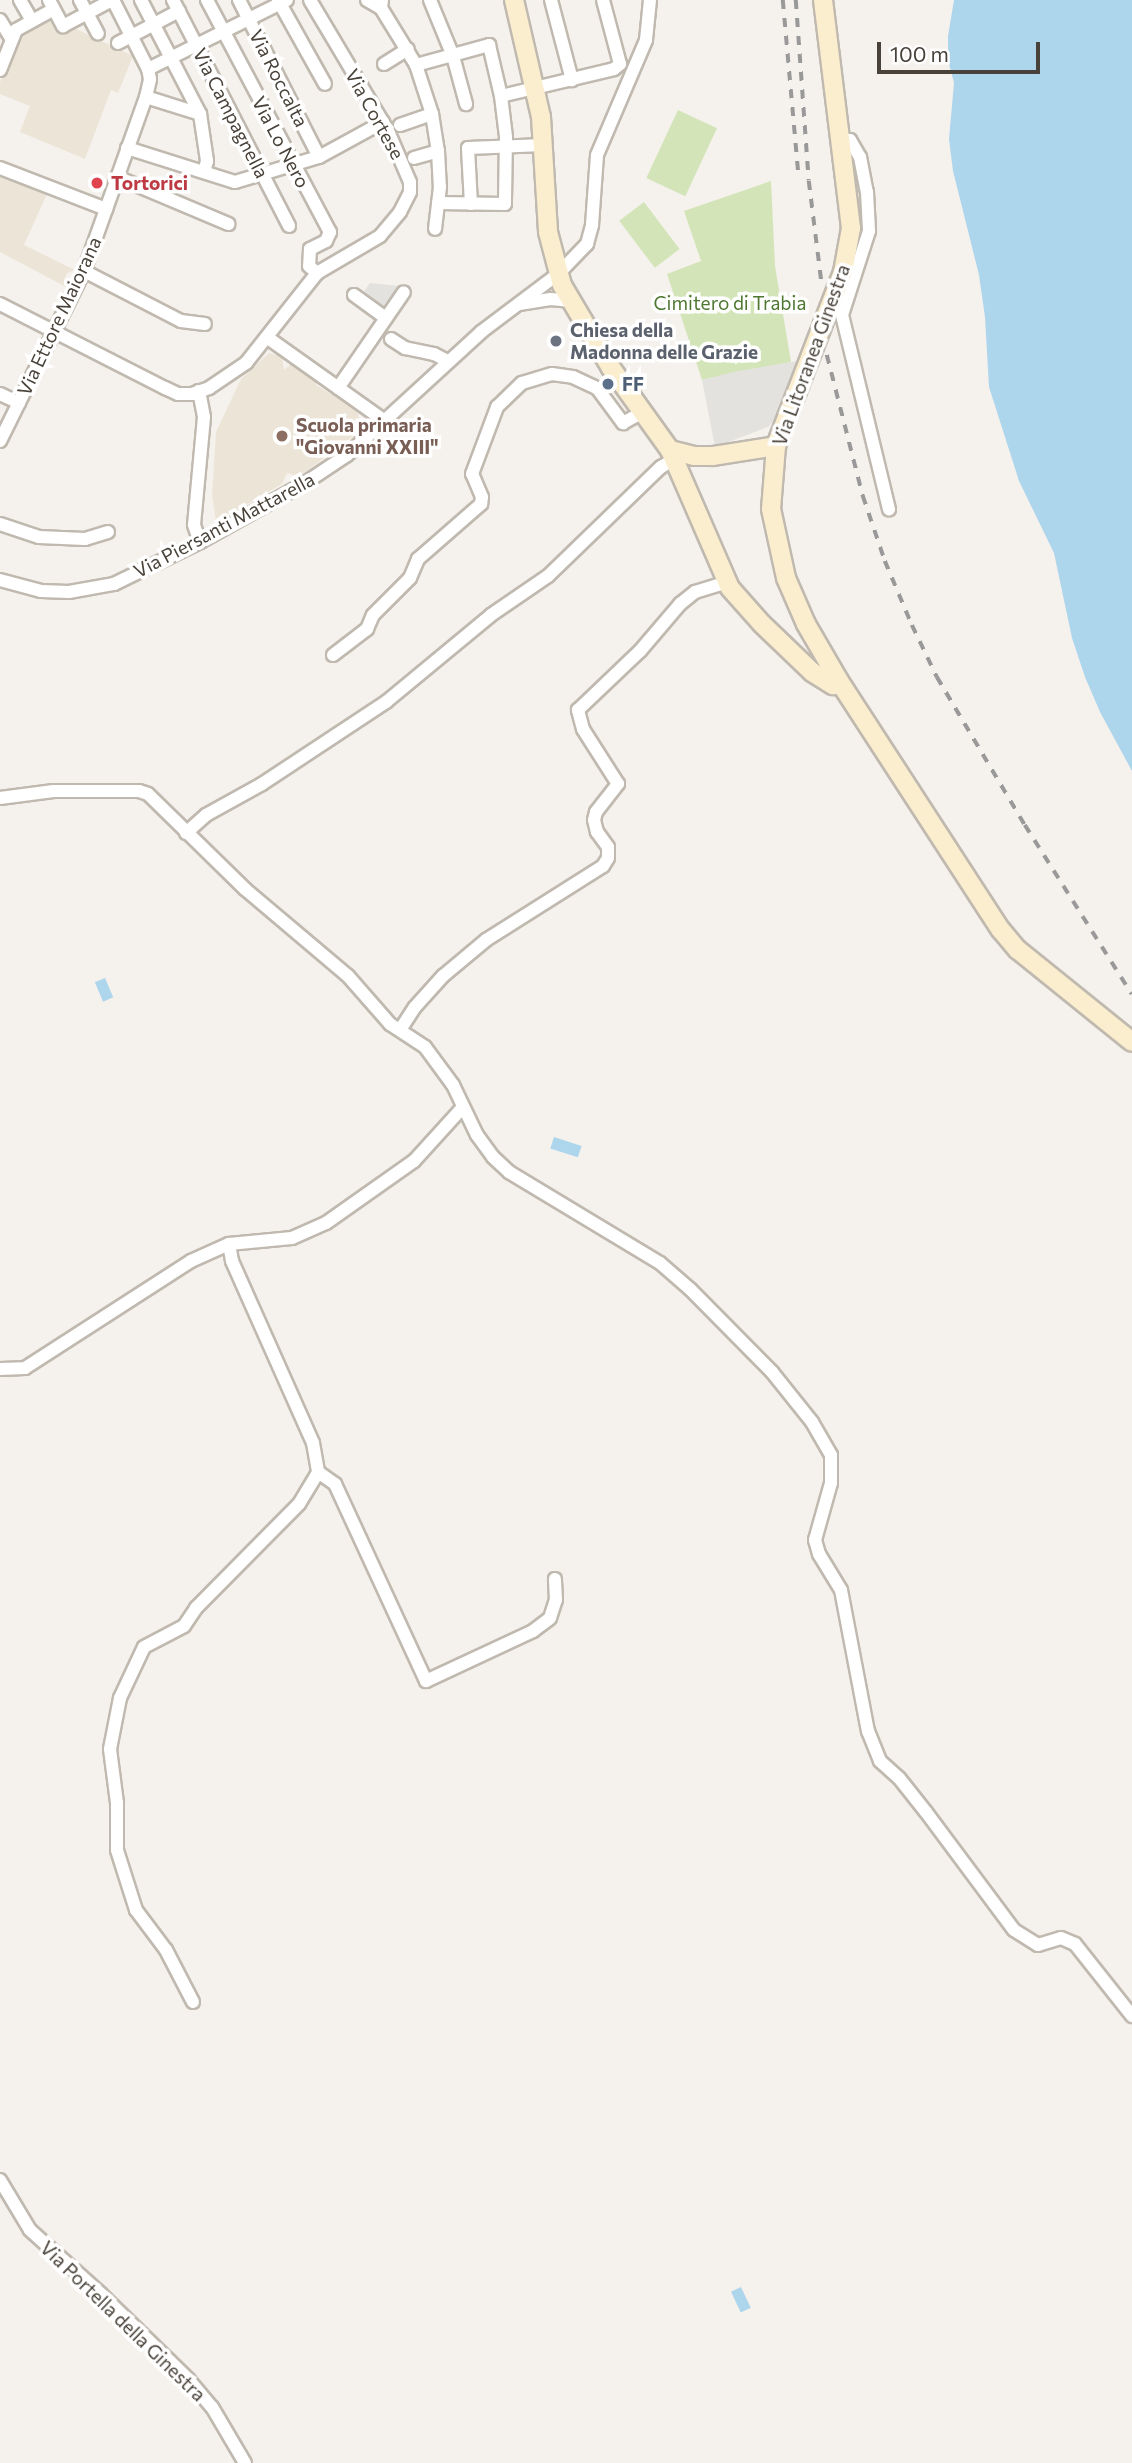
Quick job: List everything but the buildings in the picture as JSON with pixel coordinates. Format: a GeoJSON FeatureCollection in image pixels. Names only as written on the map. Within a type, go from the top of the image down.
{"type":"FeatureCollection","features":[{"type":"Feature","properties":{"kind":"main road"},"geometry":{"type":"LineString","coordinates":[[514,0],[536,87],[544,145],[548,232],[558,274],[571,302],[641,413],[672,455],[697,505],[727,582],[762,624],[812,672],[833,685],[839,681]]}},
{"type":"Feature","properties":{"kind":"main road","name":"Via Litoranea Ginestra"},"geometry":{"type":"LineString","coordinates":[[823,0],[850,208],[849,247],[843,272],[776,446],[771,509],[786,578],[806,624],[839,681],[953,859],[1018,950],[1132,1042]]}},
{"type":"Feature","properties":{"kind":"main road"},"geometry":{"type":"LineString","coordinates":[[672,455],[713,456],[776,446]]}},
{"type":"Feature","properties":{"kind":"street"},"geometry":{"type":"LineString","coordinates":[[20,0],[32,21]]}},
{"type":"Feature","properties":{"kind":"street"},"geometry":{"type":"LineString","coordinates":[[80,0],[98,34]]}},
{"type":"Feature","properties":{"kind":"street"},"geometry":{"type":"LineString","coordinates":[[0,70],[16,30],[52,5],[64,26],[112,0],[148,69],[281,1],[325,84]]}},
{"type":"Feature","properties":{"kind":"street"},"geometry":{"type":"LineString","coordinates":[[141,0],[200,114],[207,161],[204,172]]}},
{"type":"Feature","properties":{"kind":"street","name":"Via Lo Nero"},"geometry":{"type":"LineString","coordinates":[[207,0],[330,233],[326,242],[310,249],[309,266],[317,273]]}},
{"type":"Feature","properties":{"kind":"street","name":"Via Roccalta"},"geometry":{"type":"LineString","coordinates":[[239,0],[320,157]]}},
{"type":"Feature","properties":{"kind":"street","name":"Via Cortese"},"geometry":{"type":"LineString","coordinates":[[199,391],[237,371],[268,338],[317,273],[380,236],[406,202],[410,182],[383,122],[310,0]]}},
{"type":"Feature","properties":{"kind":"street"},"geometry":{"type":"LineString","coordinates":[[367,0],[382,4],[408,49],[432,114],[438,151],[435,229]]}},
{"type":"Feature","properties":{"kind":"street"},"geometry":{"type":"LineString","coordinates":[[430,0],[453,56],[466,104]]}},
{"type":"Feature","properties":{"kind":"street"},"geometry":{"type":"LineString","coordinates":[[551,0],[572,80]]}},
{"type":"Feature","properties":{"kind":"street"},"geometry":{"type":"LineString","coordinates":[[501,96],[614,69],[620,64],[603,0]]}},
{"type":"Feature","properties":{"kind":"street","name":"Via Piersanti Mattarella"},"geometry":{"type":"LineString","coordinates":[[0,580],[41,591],[69,592],[114,584],[200,542],[305,484],[347,455],[386,422],[448,362],[515,305],[558,274],[587,244],[592,225],[597,155],[646,40],[650,0]]}},
{"type":"Feature","properties":{"kind":"street"},"geometry":{"type":"LineString","coordinates":[[118,43],[153,25],[176,6]]}},
{"type":"Feature","properties":{"kind":"street","name":"Via Campagnella"},"geometry":{"type":"LineString","coordinates":[[176,6],[289,226]]}},
{"type":"Feature","properties":{"kind":"street"},"geometry":{"type":"LineString","coordinates":[[0,20],[12,40]]}},
{"type":"Feature","properties":{"kind":"street"},"geometry":{"type":"LineString","coordinates":[[416,65],[489,45],[501,96],[506,146],[505,204],[438,203]]}},
{"type":"Feature","properties":{"kind":"street"},"geometry":{"type":"LineString","coordinates":[[384,64],[408,49]]}},
{"type":"Feature","properties":{"kind":"street","name":"Via Ettore Maiorana"},"geometry":{"type":"LineString","coordinates":[[0,441],[84,271],[146,97],[150,79],[148,69]]}},
{"type":"Feature","properties":{"kind":"street"},"geometry":{"type":"LineString","coordinates":[[146,97],[200,114]]}},
{"type":"Feature","properties":{"kind":"street"},"geometry":{"type":"LineString","coordinates":[[400,125],[432,114]]}},
{"type":"Feature","properties":{"kind":"street"},"geometry":{"type":"LineString","coordinates":[[127,148],[235,182],[320,157],[383,122]]}},
{"type":"Feature","properties":{"kind":"street"},"geometry":{"type":"LineString","coordinates":[[842,140],[850,140],[860,157],[867,192],[869,231],[842,315],[889,509]]}},
{"type":"Feature","properties":{"kind":"street"},"geometry":{"type":"LineString","coordinates":[[471,204],[468,148],[544,145]]}},
{"type":"Feature","properties":{"kind":"street"},"geometry":{"type":"LineString","coordinates":[[414,158],[438,151]]}},
{"type":"Feature","properties":{"kind":"street"},"geometry":{"type":"LineString","coordinates":[[0,168],[106,209]]}},
{"type":"Feature","properties":{"kind":"street"},"geometry":{"type":"LineString","coordinates":[[117,177],[228,224]]}},
{"type":"Feature","properties":{"kind":"street"},"geometry":{"type":"LineString","coordinates":[[84,271],[181,321],[205,324]]}},
{"type":"Feature","properties":{"kind":"street"},"geometry":{"type":"LineString","coordinates":[[338,388],[404,292]]}},
{"type":"Feature","properties":{"kind":"street"},"geometry":{"type":"LineString","coordinates":[[354,295],[386,318]]}},
{"type":"Feature","properties":{"kind":"street"},"geometry":{"type":"LineString","coordinates":[[515,305],[551,299],[571,302]]}},
{"type":"Feature","properties":{"kind":"street"},"geometry":{"type":"LineString","coordinates":[[0,304],[178,394],[199,391],[204,418],[194,525],[200,542]]}},
{"type":"Feature","properties":{"kind":"street"},"geometry":{"type":"LineString","coordinates":[[268,338],[386,422]]}},
{"type":"Feature","properties":{"kind":"street"},"geometry":{"type":"LineString","coordinates":[[390,339],[405,348],[434,354],[448,362]]}},
{"type":"Feature","properties":{"kind":"street"},"geometry":{"type":"LineString","coordinates":[[334,655],[367,629],[373,615],[410,578],[418,559],[481,504],[482,497],[472,474],[497,407],[522,383],[552,374],[573,377],[597,388],[623,423],[641,413]]}},
{"type":"Feature","properties":{"kind":"street"},"geometry":{"type":"LineString","coordinates":[[0,394],[19,403]]}},
{"type":"Feature","properties":{"kind":"street"},"geometry":{"type":"LineString","coordinates":[[186,833],[206,815],[273,777],[386,702],[491,615],[548,576],[672,455]]}},
{"type":"Feature","properties":{"kind":"street"},"geometry":{"type":"LineString","coordinates":[[0,524],[39,537],[85,539],[108,532]]}},
{"type":"Feature","properties":{"kind":"street"},"geometry":{"type":"LineString","coordinates":[[400,1030],[415,1007],[443,976],[486,940],[603,866],[608,858],[608,847],[597,832],[594,820],[596,812],[618,784],[583,729],[578,710],[640,651],[680,604],[695,592],[727,582]]}},
{"type":"Feature","properties":{"kind":"street"},"geometry":{"type":"LineString","coordinates":[[0,798],[54,791],[139,791],[158,803],[245,889],[348,976],[373,1006],[400,1030],[425,1047],[453,1086],[462,1108],[493,1157],[509,1172],[628,1243],[690,1289],[772,1372],[812,1422],[831,1455],[831,1483],[815,1539],[819,1553],[841,1591],[868,1731],[880,1760],[900,1779],[1014,1930],[1038,1945],[1060,1938],[1075,1944],[1132,2016]]}},
{"type":"Feature","properties":{"kind":"street"},"geometry":{"type":"LineString","coordinates":[[0,1369],[13,1371],[25,1368],[191,1261],[229,1244],[292,1238],[326,1223],[414,1161],[462,1108]]}},
{"type":"Feature","properties":{"kind":"street"},"geometry":{"type":"LineString","coordinates":[[192,2002],[166,1950],[136,1910],[117,1850],[117,1802],[110,1749],[120,1698],[144,1647],[184,1626],[196,1608],[299,1504],[318,1472],[313,1443],[232,1261],[229,1244]]}},
{"type":"Feature","properties":{"kind":"street"},"geometry":{"type":"LineString","coordinates":[[318,1472],[335,1484],[426,1681],[533,1631],[550,1618],[556,1600],[555,1579]]}},
{"type":"Feature","properties":{"kind":"street","name":"Via Portella della Ginestra"},"geometry":{"type":"LineString","coordinates":[[0,2180],[30,2231],[101,2294],[189,2380],[212,2407],[245,2463]]}},
{"type":"Feature","properties":{"kind":"shaded area"},"geometry":{"type":"Polygon","coordinates":[[[50,17],[59,33],[72,27],[133,56],[118,93],[111,90],[85,159],[20,132],[30,106],[0,94],[0,82],[22,33],[50,17]]]}},
{"type":"Feature","properties":{"kind":"shaded area"},"geometry":{"type":"Polygon","coordinates":[[[0,174],[47,194],[24,245],[75,270],[67,273],[64,280],[68,288],[0,252],[0,174]]]}},
{"type":"Feature","properties":{"kind":"shaded area"},"geometry":{"type":"Polygon","coordinates":[[[370,283],[399,286],[383,306],[364,291],[370,283]]]}},
{"type":"Feature","properties":{"kind":"shaded area"},"geometry":{"type":"Polygon","coordinates":[[[269,353],[282,357],[284,370],[291,364],[317,382],[316,385],[358,411],[360,427],[355,435],[308,470],[297,476],[287,473],[282,484],[216,522],[212,495],[216,432],[241,379],[269,353]]]}},
{"type":"Feature","properties":{"kind":"shaded area"},"geometry":{"type":"Polygon","coordinates":[[[798,361],[775,419],[768,427],[715,447],[702,380],[798,361]]]}},
{"type":"Feature","properties":{"kind":"green space"},"geometry":{"type":"Polygon","coordinates":[[[678,110],[717,128],[685,196],[646,178],[678,110]]]}},
{"type":"Feature","properties":{"kind":"green space","name":"Cimitero di Trabia"},"geometry":{"type":"Polygon","coordinates":[[[771,181],[775,266],[791,362],[702,380],[667,274],[701,261],[684,211],[771,181]]]}},
{"type":"Feature","properties":{"kind":"green space"},"geometry":{"type":"Polygon","coordinates":[[[644,202],[680,249],[655,268],[619,221],[644,202]]]}},
{"type":"Feature","properties":{"kind":"water"},"geometry":{"type":"Polygon","coordinates":[[[954,0],[1132,0],[1132,771],[1100,712],[1085,677],[1072,638],[1054,553],[1019,481],[989,387],[985,317],[979,275],[953,171],[949,139],[954,83],[948,60],[948,36],[954,0]]]}},
{"type":"Feature","properties":{"kind":"water"},"geometry":{"type":"Polygon","coordinates":[[[105,978],[113,997],[103,1002],[95,982],[105,978]]]}},
{"type":"Feature","properties":{"kind":"water"},"geometry":{"type":"Polygon","coordinates":[[[554,1137],[582,1146],[578,1157],[550,1148],[554,1137]]]}},
{"type":"Feature","properties":{"kind":"water"},"geometry":{"type":"Polygon","coordinates":[[[741,2287],[751,2308],[741,2312],[731,2292],[741,2287]]]}},
{"type":"Feature","properties":{"kind":"railway"},"geometry":{"type":"LineString","coordinates":[[783,0],[799,178]]}},
{"type":"Feature","properties":{"kind":"railway"},"geometry":{"type":"LineString","coordinates":[[796,0],[809,181],[822,286]]}},
{"type":"Feature","properties":{"kind":"railway"},"geometry":{"type":"LineString","coordinates":[[827,355],[863,496],[885,561],[912,625],[937,677],[1025,825],[1132,994]]}},
{"type":"Feature","properties":{"kind":"place","name":"Tortorici"},"geometry":{"type":"Point","coordinates":[97,183]}},
{"type":"Feature","properties":{"kind":"place","name":"Chiesa della Madonna delle Grazie"},"geometry":{"type":"Point","coordinates":[556,341]}},
{"type":"Feature","properties":{"kind":"place","name":"FF"},"geometry":{"type":"Point","coordinates":[608,384]}},
{"type":"Feature","properties":{"kind":"place","name":"Scuola primaria \"Giovanni XXIII\""},"geometry":{"type":"Point","coordinates":[282,436]}}]}
